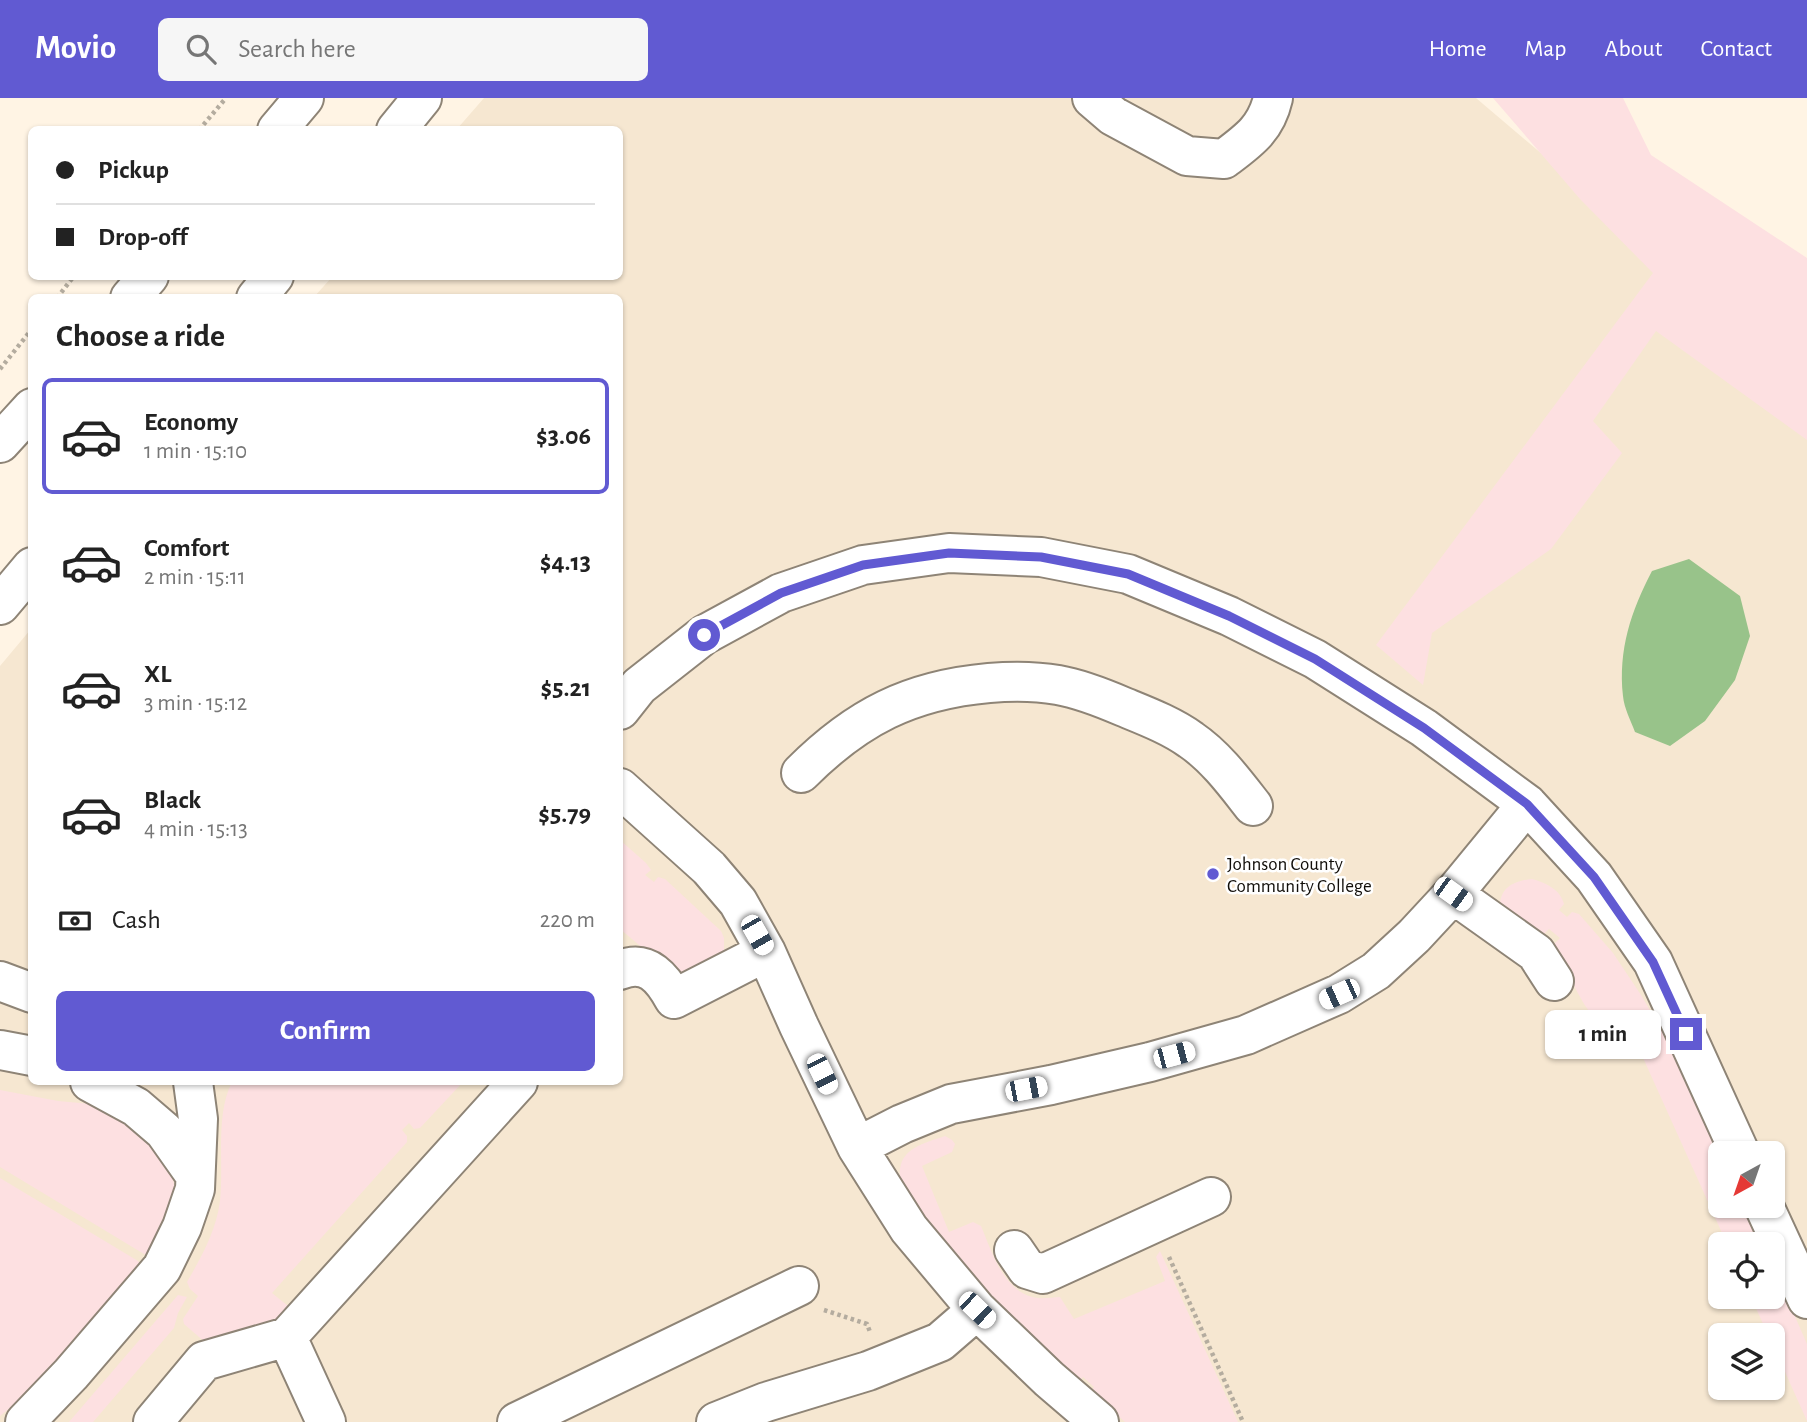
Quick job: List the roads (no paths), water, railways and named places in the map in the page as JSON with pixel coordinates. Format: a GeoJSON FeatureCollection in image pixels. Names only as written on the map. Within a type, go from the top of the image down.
{"type":"FeatureCollection","features":[{"type":"Feature","properties":{"kind":"street"},"geometry":{"type":"LineString","coordinates":[[280,126],[304,98]]}},
{"type":"Feature","properties":{"kind":"street"},"geometry":{"type":"LineString","coordinates":[[399,126],[422,98]]}},
{"type":"Feature","properties":{"kind":"street"},"geometry":{"type":"LineString","coordinates":[[1092,98],[1113,116],[1187,156],[1224,159],[1248,141],[1265,122],[1273,98]]}},
{"type":"Feature","properties":{"kind":"street"},"geometry":{"type":"LineString","coordinates":[[133,294],[146,280]]}},
{"type":"Feature","properties":{"kind":"street"},"geometry":{"type":"LineString","coordinates":[[259,294],[271,280]]}},
{"type":"Feature","properties":{"kind":"street"},"geometry":{"type":"LineString","coordinates":[[0,443],[28,412]]}},
{"type":"Feature","properties":{"kind":"street"},"geometry":{"type":"LineString","coordinates":[[623,706],[639,686],[704,635],[781,593],[863,565],[949,553],[1041,557],[1128,574],[1229,616],[1315,659],[1424,728],[1527,804],[1594,877],[1653,962],[1735,1141]]}},
{"type":"Feature","properties":{"kind":"street"},"geometry":{"type":"LineString","coordinates":[[0,605],[28,572]]}},
{"type":"Feature","properties":{"kind":"street"},"geometry":{"type":"LineString","coordinates":[[801,774],[849,731],[906,700],[942,689],[1020,681],[1060,685],[1096,696],[1146,716],[1191,740],[1228,774],[1253,806]]}},
{"type":"Feature","properties":{"kind":"street"},"geometry":{"type":"LineString","coordinates":[[623,791],[709,868],[738,902],[766,952],[857,1147],[909,1229],[977,1310],[1049,1379],[1099,1422]]}},
{"type":"Feature","properties":{"kind":"street"},"geometry":{"type":"LineString","coordinates":[[857,1147],[902,1124],[951,1104],[1076,1079],[1246,1035],[1339,994],[1376,971],[1414,936],[1453,894],[1527,804]]}},
{"type":"Feature","properties":{"kind":"street"},"geometry":{"type":"LineString","coordinates":[[1453,894],[1536,953],[1554,981]]}},
{"type":"Feature","properties":{"kind":"street"},"geometry":{"type":"LineString","coordinates":[[623,970],[642,967],[663,979],[674,999],[766,952]]}},
{"type":"Feature","properties":{"kind":"street"},"geometry":{"type":"LineString","coordinates":[[0,981],[28,992]]}},
{"type":"Feature","properties":{"kind":"street"},"geometry":{"type":"LineString","coordinates":[[0,1050],[28,1055]]}},
{"type":"Feature","properties":{"kind":"street"},"geometry":{"type":"LineString","coordinates":[[96,1085],[136,1107],[164,1131],[195,1175]]}},
{"type":"Feature","properties":{"kind":"street"},"geometry":{"type":"LineString","coordinates":[[24,1422],[71,1374],[162,1268],[183,1227],[195,1189],[198,1119],[193,1085]]}},
{"type":"Feature","properties":{"kind":"street"},"geometry":{"type":"LineString","coordinates":[[153,1422],[204,1361],[287,1337],[515,1085]]}},
{"type":"Feature","properties":{"kind":"street"},"geometry":{"type":"LineString","coordinates":[[1014,1250],[1027,1269],[1043,1274],[1210,1197]]}},
{"type":"Feature","properties":{"kind":"street"},"geometry":{"type":"LineString","coordinates":[[1770,1218],[1807,1299]]}},
{"type":"Feature","properties":{"kind":"street"},"geometry":{"type":"LineString","coordinates":[[517,1422],[808,1296]]}},
{"type":"Feature","properties":{"kind":"street"},"geometry":{"type":"LineString","coordinates":[[716,1422],[766,1402],[880,1366],[940,1342],[977,1310]]}},
{"type":"Feature","properties":{"kind":"street"},"geometry":{"type":"LineString","coordinates":[[287,1337],[326,1422]]}},
{"type":"Feature","properties":{"kind":"place","name":"Johnson County Community College"},"geometry":{"type":"Point","coordinates":[1213,874]}}]}
